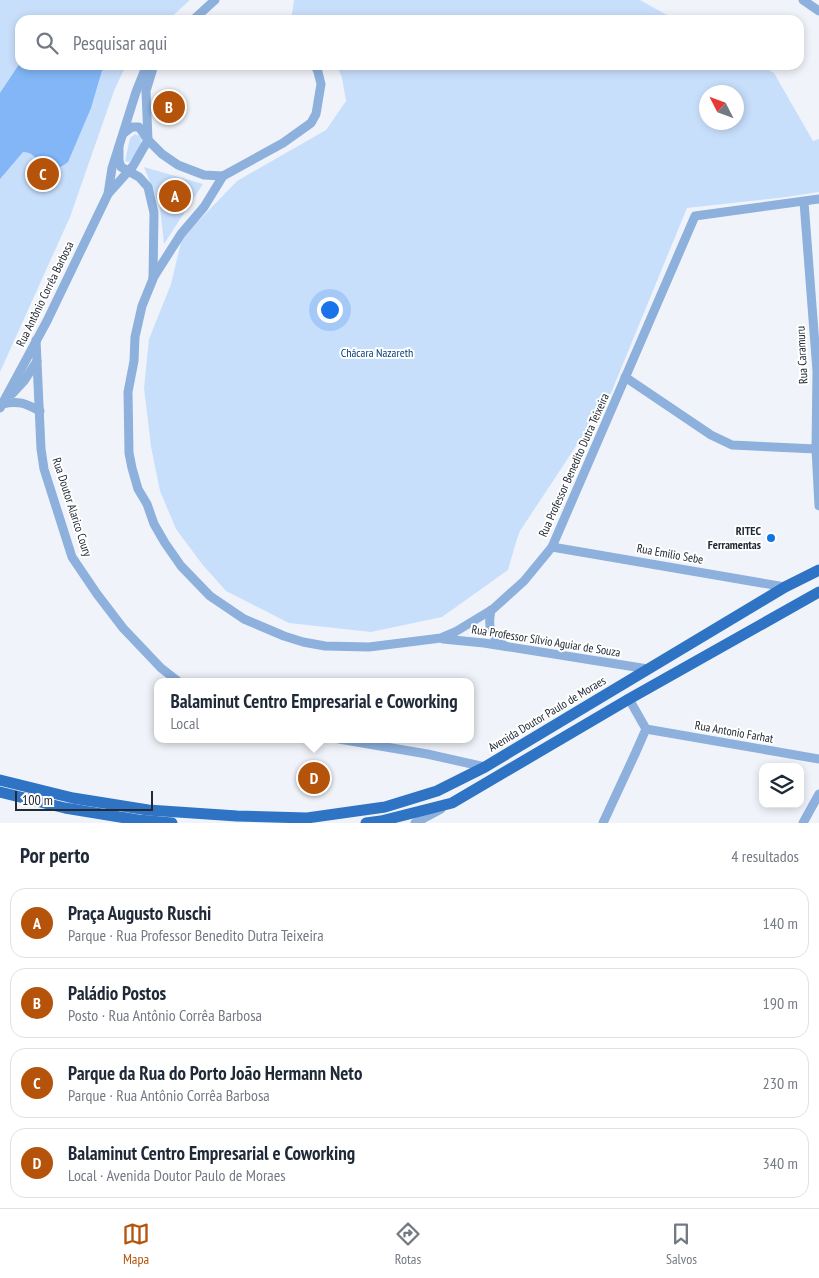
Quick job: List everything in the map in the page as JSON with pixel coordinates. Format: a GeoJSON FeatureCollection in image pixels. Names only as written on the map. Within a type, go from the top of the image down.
{"type":"FeatureCollection","features":[{"type":"Feature","properties":{"kind":"main road","name":"Avenida Doutor Paulo de Moraes"},"geometry":{"type":"LineString","coordinates":[[0,780],[73,798],[148,810],[237,816],[307,818],[385,807],[437,791],[485,768],[785,587],[819,570]]}},
{"type":"Feature","properties":{"kind":"main road"},"geometry":{"type":"LineString","coordinates":[[366,823],[452,803],[629,699],[819,592]]}},
{"type":"Feature","properties":{"kind":"main road"},"geometry":{"type":"LineString","coordinates":[[0,792],[65,808],[138,820],[172,823]]}},
{"type":"Feature","properties":{"kind":"street"},"geometry":{"type":"LineString","coordinates":[[198,15],[215,0]]}},
{"type":"Feature","properties":{"kind":"street"},"geometry":{"type":"LineString","coordinates":[[803,0],[819,11]]}},
{"type":"Feature","properties":{"kind":"street","name":"Rua Antônio Corrêa Barbosa"},"geometry":{"type":"LineString","coordinates":[[108,194],[112,168],[145,70]]}},
{"type":"Feature","properties":{"kind":"street"},"geometry":{"type":"LineString","coordinates":[[148,140],[146,92],[153,70]]}},
{"type":"Feature","properties":{"kind":"street"},"geometry":{"type":"LineString","coordinates":[[153,278],[180,234],[204,207],[223,176],[283,143],[310,123],[316,114],[321,84],[317,70]]}},
{"type":"Feature","properties":{"kind":"street"},"geometry":{"type":"LineString","coordinates":[[124,133],[132,127],[139,127],[148,140],[162,154],[178,165],[204,175],[223,176]]}},
{"type":"Feature","properties":{"kind":"street","name":"Rua Antônio Corrêa Barbosa"},"geometry":{"type":"LineString","coordinates":[[2,406],[47,321],[108,194],[133,166],[148,140]]}},
{"type":"Feature","properties":{"kind":"street"},"geometry":{"type":"LineString","coordinates":[[119,147],[119,161],[121,166],[128,171]]}},
{"type":"Feature","properties":{"kind":"street","name":"Rua Professor Benedito Dutra Teixeira"},"geometry":{"type":"LineString","coordinates":[[128,171],[139,177],[148,187],[154,213],[153,278],[142,306],[135,337],[134,361],[128,392],[129,452],[138,489],[165,543],[181,566],[210,596],[244,619],[284,636],[325,646],[369,647],[440,638],[455,632],[492,610],[524,581],[552,547],[695,216],[804,202]]}},
{"type":"Feature","properties":{"kind":"street"},"geometry":{"type":"LineString","coordinates":[[804,202],[819,199]]}},
{"type":"Feature","properties":{"kind":"street","name":"Rua Caramuru"},"geometry":{"type":"LineString","coordinates":[[804,202],[818,371],[816,449],[819,506]]}},
{"type":"Feature","properties":{"kind":"street"},"geometry":{"type":"LineString","coordinates":[[37,360],[47,321]]}},
{"type":"Feature","properties":{"kind":"street","name":"Rua Doutor Alarico Coury"},"geometry":{"type":"LineString","coordinates":[[36,340],[41,449],[44,469],[72,557],[123,628],[161,668],[174,678]]}},
{"type":"Feature","properties":{"kind":"street","name":"Rua Antônio Corrêa Barbosa"},"geometry":{"type":"LineString","coordinates":[[2,406],[24,381],[37,360]]}},
{"type":"Feature","properties":{"kind":"street"},"geometry":{"type":"LineString","coordinates":[[625,377],[711,435],[732,445],[816,449]]}},
{"type":"Feature","properties":{"kind":"street"},"geometry":{"type":"LineString","coordinates":[[2,406],[20,402],[40,411]]}},
{"type":"Feature","properties":{"kind":"street","name":"Rua Emilio Sebe"},"geometry":{"type":"LineString","coordinates":[[552,547],[785,587]]}},
{"type":"Feature","properties":{"kind":"street"},"geometry":{"type":"LineString","coordinates":[[492,610],[489,622],[491,630],[499,642],[506,646]]}},
{"type":"Feature","properties":{"kind":"street","name":"Rua Professor Sílvio Aguiar de Souza"},"geometry":{"type":"LineString","coordinates":[[440,638],[506,646],[648,669]]}},
{"type":"Feature","properties":{"kind":"street"},"geometry":{"type":"LineString","coordinates":[[603,823],[646,729],[629,699]]}},
{"type":"Feature","properties":{"kind":"street","name":"Rua Antonio Farhat"},"geometry":{"type":"LineString","coordinates":[[646,729],[819,759]]}},
{"type":"Feature","properties":{"kind":"street"},"geometry":{"type":"LineString","coordinates":[[362,743],[427,754],[485,768]]}},
{"type":"Feature","properties":{"kind":"street"},"geometry":{"type":"LineString","coordinates":[[804,823],[819,794]]}},
{"type":"Feature","properties":{"kind":"street"},"geometry":{"type":"LineString","coordinates":[[415,823],[452,803]]}},
{"type":"Feature","properties":{"kind":"green space"},"geometry":{"type":"Polygon","coordinates":[[[0,0],[190,0],[174,15],[15,15],[15,70],[124,70],[114,91],[70,217],[0,372],[0,0]]]}},
{"type":"Feature","properties":{"kind":"green space"},"geometry":{"type":"Polygon","coordinates":[[[294,0],[640,0],[667,15],[292,15],[294,0]]]}},
{"type":"Feature","properties":{"kind":"green space","name":"Chácara Nazareth"},"geometry":{"type":"Polygon","coordinates":[[[339,70],[768,70],[774,73],[813,141],[819,139],[819,192],[687,208],[611,393],[520,531],[508,570],[442,617],[371,632],[289,623],[226,591],[202,564],[176,529],[160,491],[151,447],[144,388],[149,339],[171,284],[182,238],[237,181],[326,130],[346,101],[339,70]]]}},
{"type":"Feature","properties":{"kind":"green space"},"geometry":{"type":"Polygon","coordinates":[[[135,134],[142,137],[140,144],[129,162],[125,161],[130,138],[135,134]]]}},
{"type":"Feature","properties":{"kind":"green space"},"geometry":{"type":"Polygon","coordinates":[[[144,167],[203,184],[164,244],[160,208],[144,167]]]}},
{"type":"Feature","properties":{"kind":"water"},"geometry":{"type":"Polygon","coordinates":[[[15,70],[102,70],[91,108],[68,162],[59,168],[47,168],[34,156],[23,152],[0,179],[0,93],[15,70]]]}},
{"type":"Feature","properties":{"kind":"place","name":"Paládio Postos"},"geometry":{"type":"Point","coordinates":[169,107]}},
{"type":"Feature","properties":{"kind":"place","name":"Parque da Rua do Porto João Hermann Neto"},"geometry":{"type":"Point","coordinates":[43,174]}},
{"type":"Feature","properties":{"kind":"place","name":"Praça Augusto Ruschi"},"geometry":{"type":"Point","coordinates":[175,196]}},
{"type":"Feature","properties":{"kind":"place","name":"RITEC Ferramentas"},"geometry":{"type":"Point","coordinates":[771,538]}},
{"type":"Feature","properties":{"kind":"place","name":"Balaminut Centro Empresarial e Coworking"},"geometry":{"type":"Point","coordinates":[314,778]}}]}
